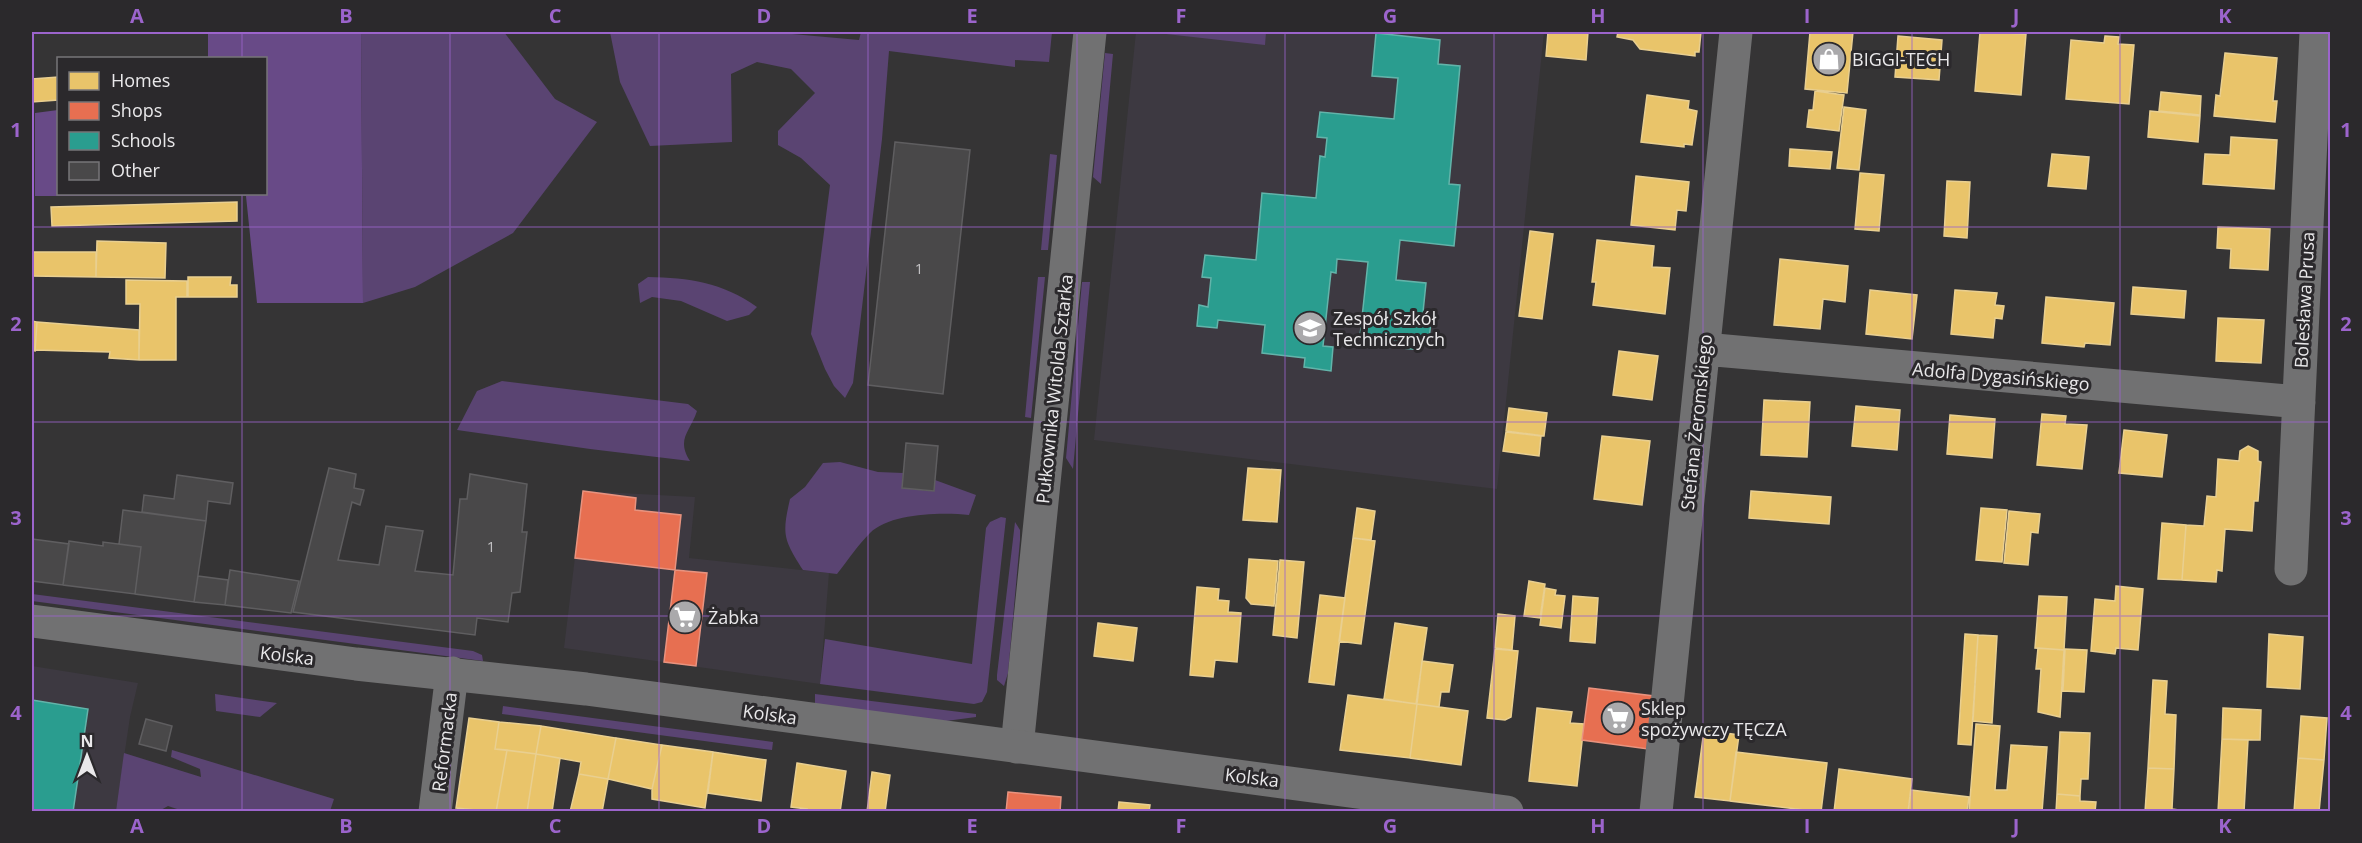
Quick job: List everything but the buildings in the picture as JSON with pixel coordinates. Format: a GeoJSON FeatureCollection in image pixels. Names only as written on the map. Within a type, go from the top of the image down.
{"type":"FeatureCollection","features":[{"type":"Feature","properties":{"kind":"street","name":"Pułkownika Witolda Sztarka"},"geometry":{"type":"LineString","coordinates":[[1017,747],[1090,32]]}},
{"type":"Feature","properties":{"kind":"street","name":"Stefana Żeromskiego"},"geometry":{"type":"LineString","coordinates":[[1656,812],[1736,32]]}},
{"type":"Feature","properties":{"kind":"street","name":"Bolesława Prusa"},"geometry":{"type":"LineString","coordinates":[[2291,569],[2299,402],[2321,153],[2316,32]]}},
{"type":"Feature","properties":{"kind":"street","name":"Adolfa Dygasińskiego"},"geometry":{"type":"LineString","coordinates":[[1704,349],[2299,402]]}},
{"type":"Feature","properties":{"kind":"street","name":"Kolska"},"geometry":{"type":"LineString","coordinates":[[32,621],[1507,812]]}},
{"type":"Feature","properties":{"kind":"street","name":"Reformacka"},"geometry":{"type":"LineString","coordinates":[[435,812],[452,674]]}},
{"type":"Feature","properties":{"kind":"shaded area"},"geometry":{"type":"Polygon","coordinates":[[[208,32],[361,32],[363,303],[257,303],[246,196],[35,196],[35,113],[57,110],[57,195],[267,195],[267,57],[208,57],[208,32]]]}},
{"type":"Feature","properties":{"kind":"shaded area"},"geometry":{"type":"Polygon","coordinates":[[[361,32],[504,32],[555,99],[597,122],[513,233],[415,287],[363,303],[361,32]]]}},
{"type":"Feature","properties":{"kind":"shaded area"},"geometry":{"type":"Polygon","coordinates":[[[610,32],[770,32],[859,40],[861,32],[1052,32],[1049,62],[1015,60],[1015,67],[889,51],[882,139],[853,383],[845,398],[834,386],[811,334],[830,185],[801,158],[778,145],[778,131],[815,93],[791,69],[757,62],[731,74],[732,142],[650,146],[620,82],[610,32]]]}},
{"type":"Feature","properties":{"kind":"shaded area","name":"Zespół Szkół Technicznych"},"geometry":{"type":"Polygon","coordinates":[[[1136,32],[1544,32],[1497,489],[1094,440],[1136,32]]]}},
{"type":"Feature","properties":{"kind":"shaded area"},"geometry":{"type":"Polygon","coordinates":[[[1148,32],[1266,32],[1265,45],[1148,32]]]}},
{"type":"Feature","properties":{"kind":"shaded area"},"geometry":{"type":"Polygon","coordinates":[[[1105,53],[1113,54],[1101,184],[1093,177],[1105,53]]]}},
{"type":"Feature","properties":{"kind":"shaded area"},"geometry":{"type":"Polygon","coordinates":[[[1050,154],[1057,155],[1048,250],[1041,250],[1050,154]]]}},
{"type":"Feature","properties":{"kind":"shaded area"},"geometry":{"type":"Polygon","coordinates":[[[648,277],[705,283],[731,292],[757,307],[749,315],[727,321],[681,301],[652,297],[640,303],[638,284],[648,277]]]}},
{"type":"Feature","properties":{"kind":"shaded area"},"geometry":{"type":"Polygon","coordinates":[[[1038,277],[1045,277],[1031,418],[1025,417],[1038,277]]]}},
{"type":"Feature","properties":{"kind":"shaded area"},"geometry":{"type":"Polygon","coordinates":[[[1082,282],[1090,282],[1073,469],[1066,458],[1082,282]]]}},
{"type":"Feature","properties":{"kind":"shaded area"},"geometry":{"type":"Polygon","coordinates":[[[502,381],[688,404],[697,411],[684,441],[690,461],[457,430],[477,391],[502,381]]]}},
{"type":"Feature","properties":{"kind":"shaded area"},"geometry":{"type":"Polygon","coordinates":[[[840,462],[878,472],[903,473],[902,488],[933,491],[935,480],[976,495],[969,515],[917,515],[879,526],[870,533],[837,574],[803,570],[791,551],[786,536],[790,499],[805,487],[823,463],[840,462]]]}},
{"type":"Feature","properties":{"kind":"shaded area"},"geometry":{"type":"Polygon","coordinates":[[[583,491],[695,497],[689,558],[829,573],[820,684],[564,648],[583,491]]]}},
{"type":"Feature","properties":{"kind":"shaded area"},"geometry":{"type":"Polygon","coordinates":[[[1001,517],[1006,518],[987,692],[982,702],[974,704],[820,684],[825,639],[972,664],[986,528],[990,522],[1001,517]]]}},
{"type":"Feature","properties":{"kind":"shaded area"},"geometry":{"type":"Polygon","coordinates":[[[1015,522],[1020,530],[1020,540],[1008,673],[1004,686],[997,680],[997,675],[1015,522]]]}},
{"type":"Feature","properties":{"kind":"shaded area"},"geometry":{"type":"Polygon","coordinates":[[[32,594],[473,651],[482,655],[483,661],[32,601],[32,594]]]}},
{"type":"Feature","properties":{"kind":"shaded area"},"geometry":{"type":"Polygon","coordinates":[[[32,666],[138,683],[130,717],[116,811],[32,811],[32,666]]]}},
{"type":"Feature","properties":{"kind":"shaded area"},"geometry":{"type":"Polygon","coordinates":[[[215,694],[277,703],[260,717],[216,711],[215,694]]]}},
{"type":"Feature","properties":{"kind":"shaded area"},"geometry":{"type":"Polygon","coordinates":[[[815,694],[976,714],[976,717],[946,721],[815,705],[815,694]]]}},
{"type":"Feature","properties":{"kind":"shaded area"},"geometry":{"type":"Polygon","coordinates":[[[503,706],[773,742],[772,750],[502,714],[503,706]]]}},
{"type":"Feature","properties":{"kind":"shaded area"},"geometry":{"type":"Polygon","coordinates":[[[172,750],[334,799],[330,811],[186,812],[168,806],[159,811],[116,811],[124,753],[201,777],[200,769],[171,757],[172,750]]]}},
{"type":"Feature","properties":{"kind":"place","name":"BIGGI-TECH"},"geometry":{"type":"Point","coordinates":[1829,59]}},
{"type":"Feature","properties":{"kind":"place","name":"Zespół Szkół Technicznych"},"geometry":{"type":"Point","coordinates":[1310,328]}},
{"type":"Feature","properties":{"kind":"place","name":"Żabka"},"geometry":{"type":"Point","coordinates":[685,617]}},
{"type":"Feature","properties":{"kind":"place","name":"Sklep spożywczy TĘCZA"},"geometry":{"type":"Point","coordinates":[1618,718]}}]}
